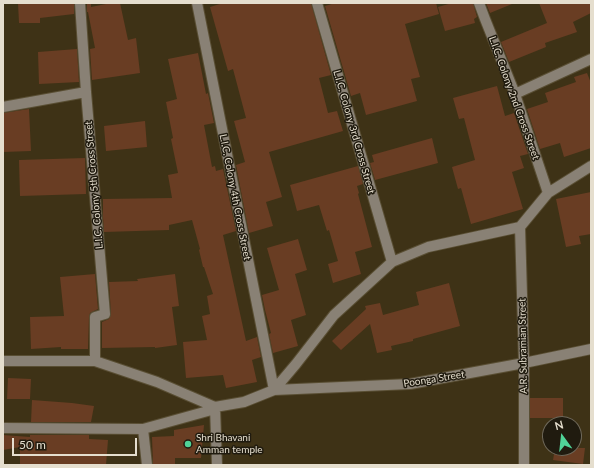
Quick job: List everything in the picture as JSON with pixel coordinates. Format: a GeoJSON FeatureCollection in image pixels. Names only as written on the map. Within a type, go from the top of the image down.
{"type":"FeatureCollection","features":[{"type":"Feature","properties":{"kind":"street","name":"L.I.C. Colony 5th Cross Street"},"geometry":{"type":"LineString","coordinates":[[80,3],[105,314],[96,317],[95,361]]}},
{"type":"Feature","properties":{"kind":"street","name":"L.I.C. Colony 3rd Cross Street"},"geometry":{"type":"LineString","coordinates":[[317,3],[392,262]]}},
{"type":"Feature","properties":{"kind":"street","name":"L.I.C. Colony 2nd Cross Street"},"geometry":{"type":"LineString","coordinates":[[479,3],[515,94],[548,194]]}},
{"type":"Feature","properties":{"kind":"street","name":"L.I.C. Colony 4th Cross Street"},"geometry":{"type":"LineString","coordinates":[[200,4],[274,390]]}},
{"type":"Feature","properties":{"kind":"street"},"geometry":{"type":"LineString","coordinates":[[515,94],[591,59]]}},
{"type":"Feature","properties":{"kind":"street"},"geometry":{"type":"LineString","coordinates":[[3,107],[86,92]]}},
{"type":"Feature","properties":{"kind":"street"},"geometry":{"type":"LineString","coordinates":[[3,428],[143,429],[215,408],[244,402],[274,390],[334,315],[392,262],[428,246],[520,227],[548,194],[591,166]]}},
{"type":"Feature","properties":{"kind":"street","name":"A.R. Subramian Street"},"geometry":{"type":"LineString","coordinates":[[520,227],[524,363],[524,465]]}},
{"type":"Feature","properties":{"kind":"street","name":"Poonga Street"},"geometry":{"type":"LineString","coordinates":[[274,390],[410,384],[591,349]]}},
{"type":"Feature","properties":{"kind":"street"},"geometry":{"type":"LineString","coordinates":[[3,361],[95,361],[157,382],[215,408]]}},
{"type":"Feature","properties":{"kind":"street"},"geometry":{"type":"LineString","coordinates":[[215,408],[217,465]]}},
{"type":"Feature","properties":{"kind":"street"},"geometry":{"type":"LineString","coordinates":[[143,429],[147,465]]}},
{"type":"Feature","properties":{"kind":"building"},"geometry":{"type":"Polygon","coordinates":[[[18,3],[74,3],[74,14],[40,18],[40,23],[19,23],[18,3]]]}},
{"type":"Feature","properties":{"kind":"building"},"geometry":{"type":"Polygon","coordinates":[[[87,3],[91,3],[91,7],[111,3],[120,3],[128,40],[136,38],[140,73],[92,80],[90,49],[95,48],[87,12],[87,3]]]}},
{"type":"Feature","properties":{"kind":"building"},"geometry":{"type":"Polygon","coordinates":[[[223,3],[311,3],[331,75],[319,78],[328,113],[337,111],[343,131],[269,152],[282,197],[266,202],[273,226],[249,233],[236,165],[245,162],[234,121],[246,118],[233,69],[228,71],[210,7],[223,3]]]}},
{"type":"Feature","properties":{"kind":"building"},"geometry":{"type":"Polygon","coordinates":[[[335,3],[436,3],[439,14],[405,24],[420,77],[411,79],[417,101],[366,115],[360,93],[351,96],[325,6],[335,3]]]}},
{"type":"Feature","properties":{"kind":"building"},"geometry":{"type":"Polygon","coordinates":[[[452,3],[473,3],[477,17],[474,19],[475,23],[445,31],[438,7],[452,3]]]}},
{"type":"Feature","properties":{"kind":"building"},"geometry":{"type":"Polygon","coordinates":[[[486,3],[512,3],[512,4],[490,13],[486,3]]]}},
{"type":"Feature","properties":{"kind":"building"},"geometry":{"type":"Polygon","coordinates":[[[539,3],[591,3],[591,13],[573,22],[577,32],[545,43],[546,47],[509,62],[501,42],[547,23],[539,3]]]}},
{"type":"Feature","properties":{"kind":"building"},"geometry":{"type":"Polygon","coordinates":[[[77,49],[79,82],[39,84],[38,52],[77,49]]]}},
{"type":"Feature","properties":{"kind":"building"},"geometry":{"type":"Polygon","coordinates":[[[198,53],[206,94],[208,93],[214,123],[204,125],[212,167],[215,166],[216,171],[223,169],[236,231],[223,235],[246,341],[257,337],[261,357],[252,360],[257,382],[226,388],[223,375],[186,378],[183,342],[207,340],[202,316],[210,314],[207,296],[213,294],[203,267],[192,220],[169,225],[169,230],[104,232],[103,199],[172,198],[168,175],[178,173],[171,139],[173,138],[166,102],[177,99],[168,59],[198,53]]]}},
{"type":"Feature","properties":{"kind":"building"},"geometry":{"type":"Polygon","coordinates":[[[587,73],[591,83],[591,148],[564,157],[560,143],[540,149],[527,109],[548,102],[545,93],[576,82],[574,77],[587,73]]]}},
{"type":"Feature","properties":{"kind":"building"},"geometry":{"type":"Polygon","coordinates":[[[497,86],[505,116],[514,113],[528,154],[520,156],[524,168],[512,172],[523,209],[471,224],[461,188],[458,189],[452,167],[475,160],[464,118],[459,119],[453,98],[497,86]]]}},
{"type":"Feature","properties":{"kind":"building"},"geometry":{"type":"Polygon","coordinates":[[[29,109],[31,151],[3,152],[3,113],[29,109]]]}},
{"type":"Feature","properties":{"kind":"building"},"geometry":{"type":"Polygon","coordinates":[[[145,121],[147,147],[106,151],[104,126],[145,121]]]}},
{"type":"Feature","properties":{"kind":"building"},"geometry":{"type":"Polygon","coordinates":[[[432,138],[438,163],[375,180],[370,163],[374,162],[372,155],[432,138]]]}},
{"type":"Feature","properties":{"kind":"building"},"geometry":{"type":"Polygon","coordinates":[[[85,158],[86,194],[20,196],[19,160],[85,158]]]}},
{"type":"Feature","properties":{"kind":"building"},"geometry":{"type":"Polygon","coordinates":[[[358,166],[363,184],[357,186],[358,194],[372,247],[355,252],[361,274],[333,283],[328,264],[338,261],[329,230],[327,231],[319,205],[297,211],[290,185],[358,166]]]}},
{"type":"Feature","properties":{"kind":"building"},"geometry":{"type":"Polygon","coordinates":[[[591,192],[591,234],[579,236],[581,244],[566,247],[556,199],[591,192]]]}},
{"type":"Feature","properties":{"kind":"building"},"geometry":{"type":"Polygon","coordinates":[[[298,239],[307,270],[295,274],[306,315],[291,320],[298,346],[273,353],[269,334],[271,333],[262,295],[279,290],[267,248],[298,239]]]}},
{"type":"Feature","properties":{"kind":"building"},"geometry":{"type":"Polygon","coordinates":[[[95,274],[98,309],[90,313],[89,317],[88,349],[61,349],[61,347],[31,349],[30,317],[64,316],[60,277],[95,274]]]}},
{"type":"Feature","properties":{"kind":"building"},"geometry":{"type":"Polygon","coordinates":[[[175,274],[179,306],[172,307],[177,345],[155,348],[102,348],[102,322],[109,319],[111,314],[109,282],[138,281],[137,279],[175,274]]]}},
{"type":"Feature","properties":{"kind":"building"},"geometry":{"type":"Polygon","coordinates":[[[449,283],[460,326],[413,339],[413,341],[391,346],[392,350],[377,353],[370,324],[341,350],[332,341],[366,309],[365,306],[380,303],[383,315],[419,305],[416,292],[449,283]]]}},
{"type":"Feature","properties":{"kind":"building"},"geometry":{"type":"Polygon","coordinates":[[[8,378],[31,379],[30,399],[7,399],[8,378]]]}},
{"type":"Feature","properties":{"kind":"building"},"geometry":{"type":"Polygon","coordinates":[[[530,398],[563,398],[563,416],[542,416],[542,418],[530,418],[530,398]]]}},
{"type":"Feature","properties":{"kind":"building"},"geometry":{"type":"Polygon","coordinates":[[[32,400],[94,406],[91,422],[31,422],[32,400]]]}},
{"type":"Feature","properties":{"kind":"building"},"geometry":{"type":"Polygon","coordinates":[[[204,425],[201,458],[175,458],[175,465],[153,465],[152,437],[174,436],[174,430],[204,425]]]}},
{"type":"Feature","properties":{"kind":"building"},"geometry":{"type":"Polygon","coordinates":[[[3,435],[30,437],[30,435],[89,435],[89,439],[108,440],[106,465],[20,464],[20,447],[3,450],[3,435]]]}},
{"type":"Feature","properties":{"kind":"building"},"geometry":{"type":"Polygon","coordinates":[[[582,448],[585,448],[583,464],[553,460],[554,456],[582,456],[582,448]]]}},
{"type":"Feature","properties":{"kind":"place","name":"Shri Bhavani Amman temple"},"geometry":{"type":"Point","coordinates":[188,444]}}]}
